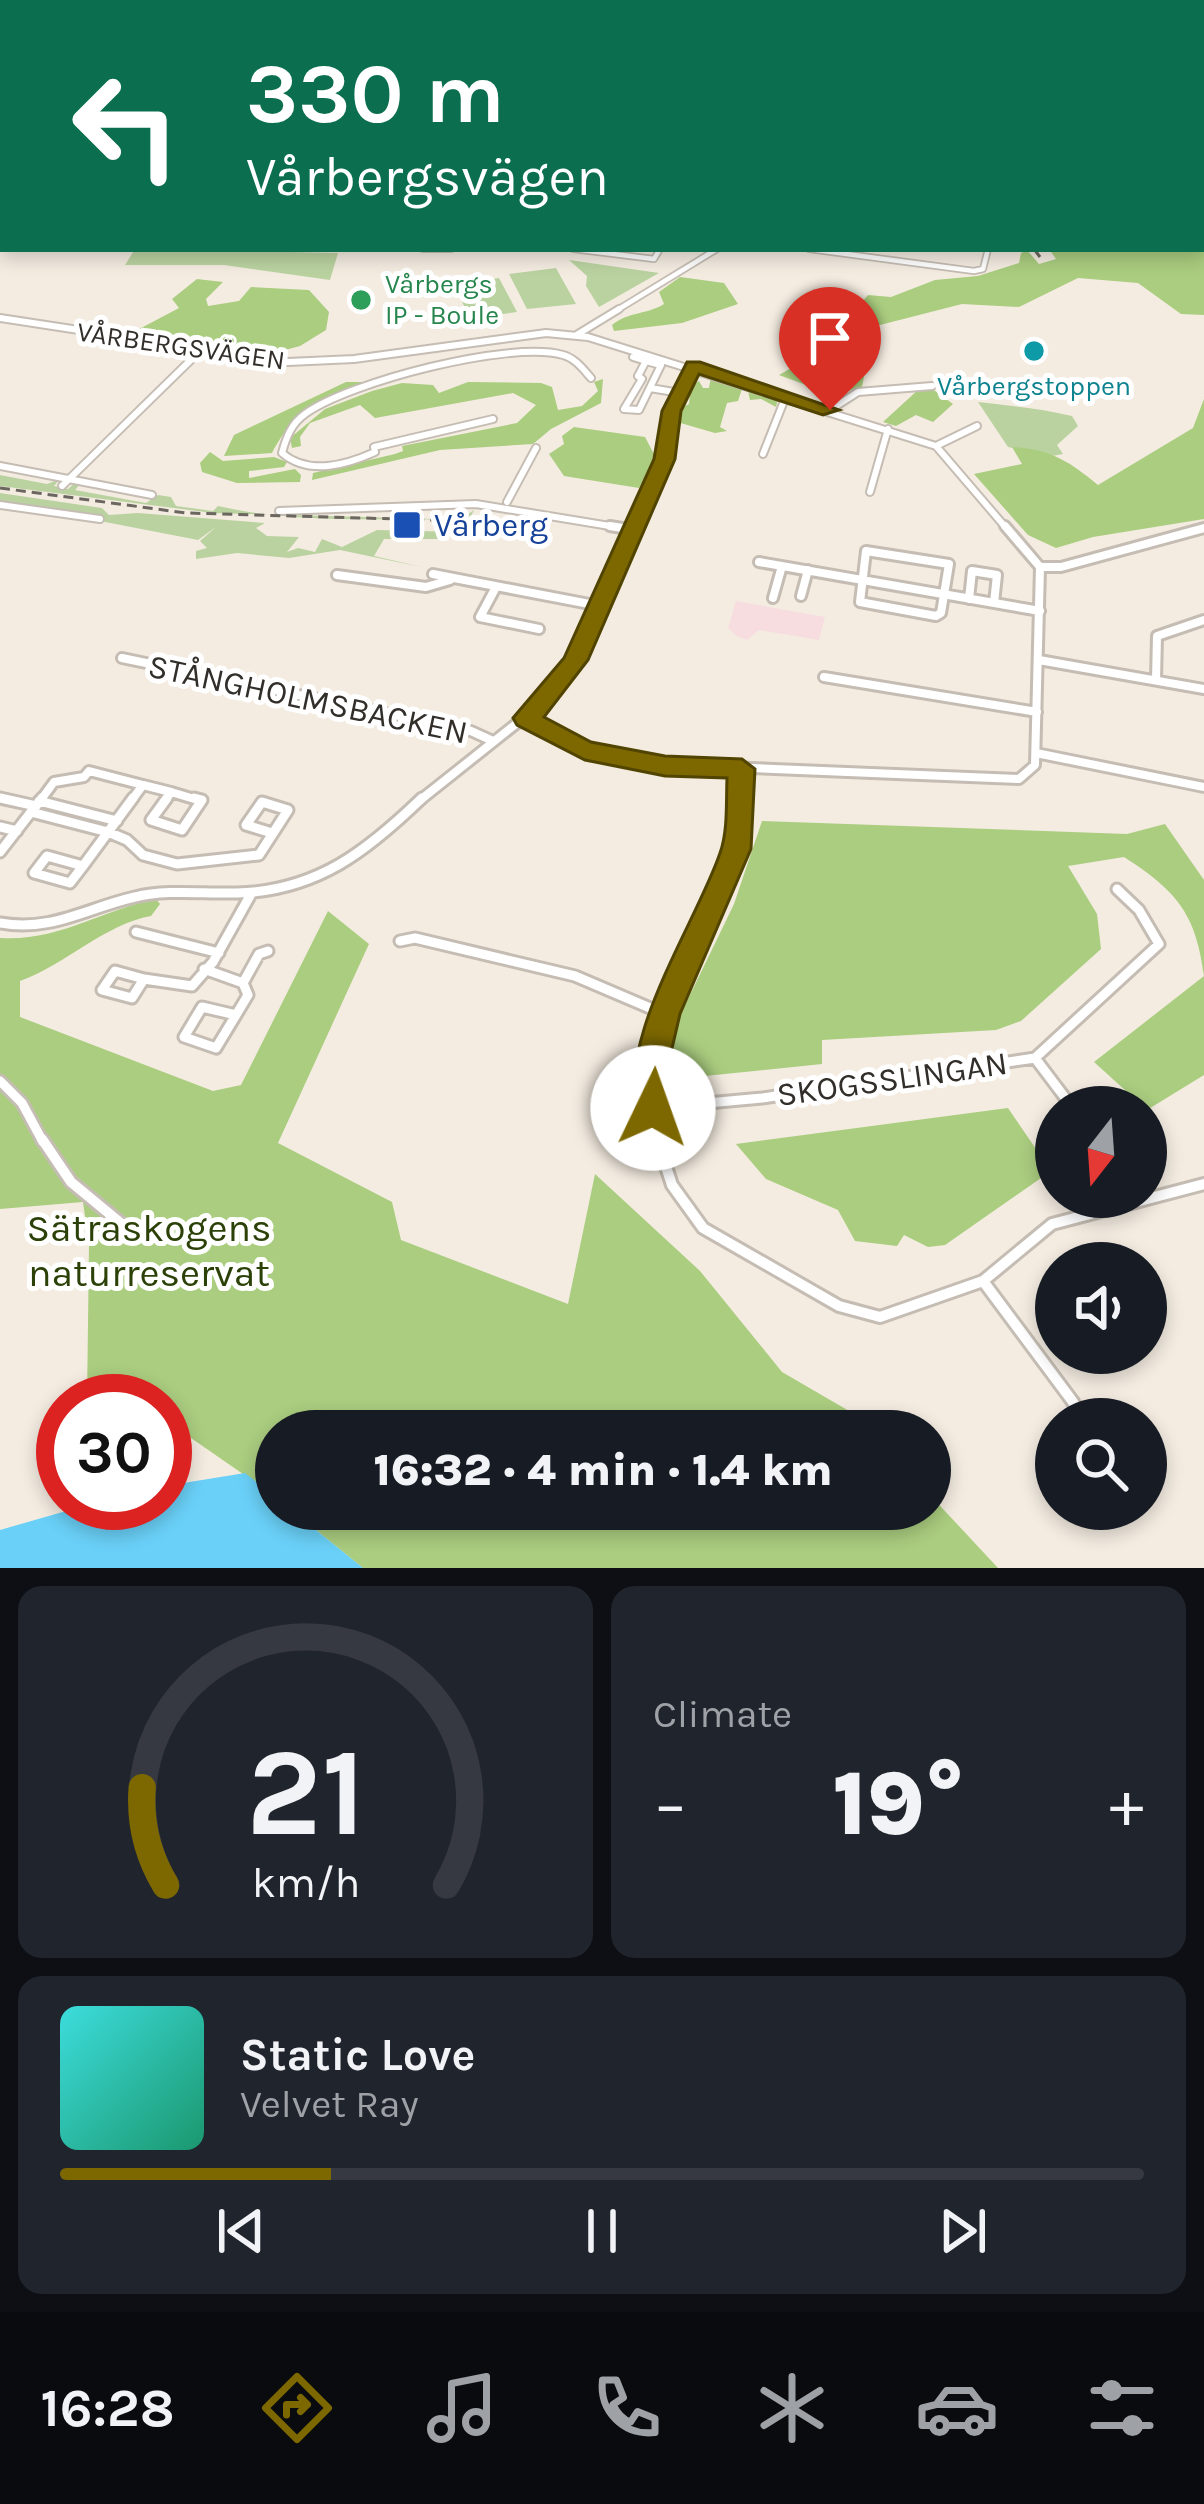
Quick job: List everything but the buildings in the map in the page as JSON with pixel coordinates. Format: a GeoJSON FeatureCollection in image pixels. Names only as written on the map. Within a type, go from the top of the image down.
{"type":"FeatureCollection","features":[{"type":"Feature","properties":{"kind":"street"},"geometry":{"type":"LineString","coordinates":[[612,252],[654,259],[658,252]]}},
{"type":"Feature","properties":{"kind":"street"},"geometry":{"type":"LineString","coordinates":[[577,335],[712,252]]}},
{"type":"Feature","properties":{"kind":"street"},"geometry":{"type":"LineString","coordinates":[[832,252],[974,271],[983,269],[987,252]]}},
{"type":"Feature","properties":{"kind":"street","name":"VÅRBERGSVÄGEN"},"geometry":{"type":"LineString","coordinates":[[0,320],[302,365],[536,334],[577,335],[693,366],[936,446],[1040,567]]}},
{"type":"Feature","properties":{"kind":"street"},"geometry":{"type":"LineString","coordinates":[[424,350],[430,368]]}},
{"type":"Feature","properties":{"kind":"street"},"geometry":{"type":"LineString","coordinates":[[65,483],[198,352]]}},
{"type":"Feature","properties":{"kind":"street"},"geometry":{"type":"LineString","coordinates":[[493,419],[374,446],[375,452],[361,458],[314,466],[285,459],[287,434],[307,413],[344,394],[430,368],[509,354],[556,353],[573,359],[591,378]]}},
{"type":"Feature","properties":{"kind":"street"},"geometry":{"type":"LineString","coordinates":[[633,357],[661,365],[639,410],[624,409],[646,361]]}},
{"type":"Feature","properties":{"kind":"street"},"geometry":{"type":"LineString","coordinates":[[0,923],[37,928],[64,924],[120,900],[157,893],[251,894],[287,889],[337,869],[526,718],[572,668],[664,459],[670,418],[693,366]]}},
{"type":"Feature","properties":{"kind":"street"},"geometry":{"type":"LineString","coordinates":[[830,410],[858,392],[932,386]]}},
{"type":"Feature","properties":{"kind":"street"},"geometry":{"type":"LineString","coordinates":[[650,388],[680,393]]}},
{"type":"Feature","properties":{"kind":"street"},"geometry":{"type":"LineString","coordinates":[[763,454],[786,396]]}},
{"type":"Feature","properties":{"kind":"street"},"geometry":{"type":"LineString","coordinates":[[936,446],[977,426]]}},
{"type":"Feature","properties":{"kind":"street"},"geometry":{"type":"LineString","coordinates":[[870,492],[888,429]]}},
{"type":"Feature","properties":{"kind":"street"},"geometry":{"type":"LineString","coordinates":[[507,502],[536,448]]}},
{"type":"Feature","properties":{"kind":"street"},"geometry":{"type":"LineString","coordinates":[[0,466],[65,483],[152,495]]}},
{"type":"Feature","properties":{"kind":"street"},"geometry":{"type":"LineString","coordinates":[[279,511],[476,504],[634,530]]}},
{"type":"Feature","properties":{"kind":"street"},"geometry":{"type":"LineString","coordinates":[[0,505],[100,519]]}},
{"type":"Feature","properties":{"kind":"street"},"geometry":{"type":"LineString","coordinates":[[526,718],[585,750],[665,766],[1011,780],[1030,774],[1036,753],[1040,567],[1061,567],[1204,528]]}},
{"type":"Feature","properties":{"kind":"street"},"geometry":{"type":"LineString","coordinates":[[866,551],[949,564],[944,594],[936,616],[860,602],[866,551]]}},
{"type":"Feature","properties":{"kind":"street"},"geometry":{"type":"LineString","coordinates":[[759,562],[1040,611]]}},
{"type":"Feature","properties":{"kind":"street"},"geometry":{"type":"LineString","coordinates":[[773,598],[782,566]]}},
{"type":"Feature","properties":{"kind":"street"},"geometry":{"type":"LineString","coordinates":[[801,596],[808,570]]}},
{"type":"Feature","properties":{"kind":"street"},"geometry":{"type":"LineString","coordinates":[[969,599],[972,571],[997,575],[994,603]]}},
{"type":"Feature","properties":{"kind":"street"},"geometry":{"type":"LineString","coordinates":[[433,574],[601,606]]}},
{"type":"Feature","properties":{"kind":"street"},"geometry":{"type":"LineString","coordinates":[[337,575],[426,587],[451,580]]}},
{"type":"Feature","properties":{"kind":"street"},"geometry":{"type":"LineString","coordinates":[[496,587],[480,616],[539,629]]}},
{"type":"Feature","properties":{"kind":"street"},"geometry":{"type":"LineString","coordinates":[[1156,680],[1157,635],[1204,620]]}},
{"type":"Feature","properties":{"kind":"street","name":"STÅNGHOLMSBACKEN"},"geometry":{"type":"LineString","coordinates":[[122,658],[471,730],[493,740]]}},
{"type":"Feature","properties":{"kind":"street"},"geometry":{"type":"LineString","coordinates":[[1039,659],[1204,689]]}},
{"type":"Feature","properties":{"kind":"street"},"geometry":{"type":"LineString","coordinates":[[824,677],[1037,712]]}},
{"type":"Feature","properties":{"kind":"street"},"geometry":{"type":"LineString","coordinates":[[1036,753],[1204,788]]}},
{"type":"Feature","properties":{"kind":"street"},"geometry":{"type":"LineString","coordinates":[[0,852],[55,782],[84,777],[96,761]]}},
{"type":"Feature","properties":{"kind":"street"},"geometry":{"type":"LineString","coordinates":[[742,769],[736,849],[664,1014],[654,1057],[658,1143],[672,1185],[693,1218],[718,1239],[867,1317],[893,1316],[983,1281],[1052,1224],[1073,1218]]}},
{"type":"Feature","properties":{"kind":"street"},"geometry":{"type":"LineString","coordinates":[[89,771],[143,785],[171,792],[202,800],[182,830],[152,820],[171,792]]}},
{"type":"Feature","properties":{"kind":"street"},"geometry":{"type":"LineString","coordinates":[[84,866],[47,856],[34,873],[70,883],[84,866],[143,785]]}},
{"type":"Feature","properties":{"kind":"street"},"geometry":{"type":"LineString","coordinates":[[0,798],[116,820]]}},
{"type":"Feature","properties":{"kind":"street"},"geometry":{"type":"LineString","coordinates":[[35,806],[127,840],[143,855],[181,865],[219,857],[256,857],[288,810],[262,802],[246,825],[272,833]]}},
{"type":"Feature","properties":{"kind":"street"},"geometry":{"type":"LineString","coordinates":[[0,827],[16,832]]}},
{"type":"Feature","properties":{"kind":"street","name":"SKOGSSLINGAN"},"geometry":{"type":"LineString","coordinates":[[653,1108],[762,1098],[1035,1058],[1159,944],[1139,910],[1117,889]]}},
{"type":"Feature","properties":{"kind":"street"},"geometry":{"type":"LineString","coordinates":[[144,979],[186,988],[219,953],[251,894]]}},
{"type":"Feature","properties":{"kind":"street"},"geometry":{"type":"LineString","coordinates":[[136,932],[219,953]]}},
{"type":"Feature","properties":{"kind":"street"},"geometry":{"type":"LineString","coordinates":[[400,941],[415,938],[575,976],[664,1014]]}},
{"type":"Feature","properties":{"kind":"street"},"geometry":{"type":"LineString","coordinates":[[243,982],[260,954],[268,952]]}},
{"type":"Feature","properties":{"kind":"street"},"geometry":{"type":"LineString","coordinates":[[204,969],[243,982]]}},
{"type":"Feature","properties":{"kind":"street"},"geometry":{"type":"LineString","coordinates":[[236,1015],[202,1006],[184,1037],[216,1048],[236,1015],[248,995],[243,982]]}},
{"type":"Feature","properties":{"kind":"street"},"geometry":{"type":"LineString","coordinates":[[1035,1058],[1056,1086]]}},
{"type":"Feature","properties":{"kind":"street"},"geometry":{"type":"LineString","coordinates":[[0,1081],[26,1103],[64,1175],[110,1208],[123,1225]]}},
{"type":"Feature","properties":{"kind":"street"},"geometry":{"type":"LineString","coordinates":[[1167,1192],[1204,1184]]}},
{"type":"Feature","properties":{"kind":"street"},"geometry":{"type":"LineString","coordinates":[[983,1281],[1070,1398]]}},
{"type":"Feature","properties":{"kind":"shaded area"},"geometry":{"type":"Polygon","coordinates":[[[736,601],[825,617],[819,640],[759,630],[747,640],[737,636],[728,628],[736,601]]]}},
{"type":"Feature","properties":{"kind":"green space"},"geometry":{"type":"Polygon","coordinates":[[[133,252],[338,253],[330,280],[224,265],[125,265],[133,252]]]}},
{"type":"Feature","properties":{"kind":"green space"},"geometry":{"type":"Polygon","coordinates":[[[1023,252],[1039,264],[1056,259],[1051,252],[1204,252],[1204,315],[1181,314],[1138,283],[1078,278],[1019,307],[962,304],[876,326],[845,327],[848,343],[877,342],[877,358],[867,362],[862,387],[833,395],[779,375],[809,358],[799,340],[804,316],[821,304],[861,303],[868,295],[891,297],[935,280],[978,276],[1019,263],[1023,252]]]}},
{"type":"Feature","properties":{"kind":"green space"},"geometry":{"type":"Polygon","coordinates":[[[569,260],[659,273],[599,307],[586,286],[587,276],[569,260]]]}},
{"type":"Feature","properties":{"kind":"green space"},"geometry":{"type":"Polygon","coordinates":[[[556,268],[576,304],[527,309],[509,274],[556,268]]]}},
{"type":"Feature","properties":{"kind":"green space"},"geometry":{"type":"Polygon","coordinates":[[[680,277],[724,283],[738,304],[682,323],[614,331],[612,325],[619,321],[664,304],[659,292],[680,277]]]}},
{"type":"Feature","properties":{"kind":"green space"},"geometry":{"type":"Polygon","coordinates":[[[499,278],[517,312],[470,319],[454,284],[499,278]]]}},
{"type":"Feature","properties":{"kind":"green space"},"geometry":{"type":"Polygon","coordinates":[[[197,279],[223,282],[206,299],[208,306],[239,301],[251,287],[309,290],[329,312],[326,330],[300,346],[270,354],[126,336],[179,308],[172,299],[197,279]]]}},
{"type":"Feature","properties":{"kind":"green space"},"geometry":{"type":"Polygon","coordinates":[[[711,376],[778,399],[776,407],[761,399],[750,400],[748,391],[742,389],[738,401],[727,403],[720,427],[727,431],[715,433],[677,422],[681,408],[689,404],[691,386],[699,381],[709,388],[711,376]]]}},
{"type":"Feature","properties":{"kind":"green space"},"geometry":{"type":"Polygon","coordinates":[[[603,379],[601,403],[533,444],[440,450],[312,480],[313,473],[395,454],[403,451],[402,446],[517,423],[536,405],[513,393],[375,418],[360,405],[310,423],[300,437],[301,446],[292,448],[290,438],[325,409],[402,383],[433,385],[439,393],[468,382],[541,383],[552,387],[558,410],[582,406],[598,391],[594,382],[603,379]]]}},
{"type":"Feature","properties":{"kind":"green space"},"geometry":{"type":"Polygon","coordinates":[[[346,382],[365,382],[303,413],[272,453],[224,456],[234,435],[346,382]]]}},
{"type":"Feature","properties":{"kind":"green space"},"geometry":{"type":"Polygon","coordinates":[[[931,388],[953,404],[933,422],[916,415],[896,426],[883,422],[919,389],[931,388]]]}},
{"type":"Feature","properties":{"kind":"green space"},"geometry":{"type":"Polygon","coordinates":[[[1204,399],[1204,519],[1093,537],[1056,548],[1028,535],[974,474],[1022,464],[1012,447],[1058,458],[1098,485],[1193,428],[1204,399]]]}},
{"type":"Feature","properties":{"kind":"green space"},"geometry":{"type":"Polygon","coordinates":[[[978,402],[1072,416],[1078,426],[1057,445],[1063,454],[1008,447],[978,402]]]}},
{"type":"Feature","properties":{"kind":"green space"},"geometry":{"type":"Polygon","coordinates":[[[574,427],[645,437],[655,456],[639,488],[564,476],[549,454],[564,444],[562,436],[574,427]]]}},
{"type":"Feature","properties":{"kind":"green space"},"geometry":{"type":"Polygon","coordinates":[[[210,452],[223,461],[274,457],[287,462],[284,467],[249,471],[249,478],[295,469],[300,482],[237,483],[202,472],[200,463],[210,452]]]}},
{"type":"Feature","properties":{"kind":"green space"},"geometry":{"type":"Polygon","coordinates":[[[0,475],[47,484],[60,479],[54,486],[68,489],[76,482],[81,483],[75,490],[146,503],[158,495],[171,497],[176,506],[213,511],[218,506],[270,515],[213,513],[0,486],[0,475]]]}},
{"type":"Feature","properties":{"kind":"green space"},"geometry":{"type":"Polygon","coordinates":[[[0,493],[102,508],[109,515],[265,523],[256,528],[267,536],[299,537],[287,552],[298,548],[315,552],[322,539],[342,547],[377,530],[460,532],[447,539],[384,539],[374,556],[426,568],[340,550],[289,558],[237,553],[196,559],[196,551],[207,548],[200,541],[216,527],[198,540],[100,521],[98,514],[79,517],[0,503],[0,493]]]}},
{"type":"Feature","properties":{"kind":"green space"},"geometry":{"type":"Polygon","coordinates":[[[270,515],[429,519],[338,519],[270,515]]]}},
{"type":"Feature","properties":{"kind":"green space"},"geometry":{"type":"Polygon","coordinates":[[[762,821],[1127,834],[1165,824],[1204,880],[1204,976],[1189,920],[1158,881],[1124,857],[1068,866],[1097,914],[1101,949],[1021,1021],[996,1030],[822,1040],[822,1064],[666,1080],[675,1026],[734,904],[762,821]]]}},
{"type":"Feature","properties":{"kind":"green space","name":"Sätraskogens naturreservat"},"geometry":{"type":"Polygon","coordinates":[[[156,899],[160,904],[151,916],[117,927],[20,981],[20,1017],[213,1091],[241,1085],[328,911],[369,944],[278,1143],[392,1202],[401,1240],[568,1304],[595,1174],[700,1271],[782,1372],[847,1410],[255,1410],[255,1482],[192,1439],[192,1374],[87,1374],[89,1245],[83,1202],[0,1209],[0,938],[41,935],[156,899]]]}},
{"type":"Feature","properties":{"kind":"green space"},"geometry":{"type":"Polygon","coordinates":[[[1204,976],[1204,1075],[1167,1098],[1167,1086],[1120,1086],[1094,1062],[1204,976]]]}},
{"type":"Feature","properties":{"kind":"green space"},"geometry":{"type":"Polygon","coordinates":[[[1008,1108],[1035,1148],[1035,1182],[945,1245],[928,1247],[904,1235],[897,1246],[855,1241],[838,1210],[766,1179],[736,1144],[1008,1108]]]}},
{"type":"Feature","properties":{"kind":"green space"},"geometry":{"type":"Polygon","coordinates":[[[951,1518],[998,1568],[363,1568],[316,1530],[951,1530],[951,1518]]]}},
{"type":"Feature","properties":{"kind":"water"},"geometry":{"type":"Polygon","coordinates":[[[245,1473],[255,1481],[255,1530],[316,1530],[363,1568],[0,1568],[0,1530],[36,1520],[36,1530],[192,1530],[192,1482],[245,1473]]]}},
{"type":"Feature","properties":{"kind":"railway"},"geometry":{"type":"LineString","coordinates":[[1036,252],[1043,261]]}},
{"type":"Feature","properties":{"kind":"railway"},"geometry":{"type":"LineString","coordinates":[[0,488],[186,513],[468,521]]}},
{"type":"Feature","properties":{"kind":"place","name":"Vårbergs IP - Boule"},"geometry":{"type":"Point","coordinates":[361,300]}},
{"type":"Feature","properties":{"kind":"place","name":"Vårbergstoppen"},"geometry":{"type":"Point","coordinates":[1034,351]}},
{"type":"Feature","properties":{"kind":"place","name":"Vårberg"},"geometry":{"type":"Point","coordinates":[407,525]}},
{"type":"Feature","properties":{"kind":"route"},"geometry":{"type":"LineString","coordinates":[[653,1108],[654,1057],[664,1014],[741,830],[742,769],[665,766],[585,750],[564,743],[526,718],[553,693],[576,660],[664,459],[671,411],[693,366],[830,410]]}}]}
